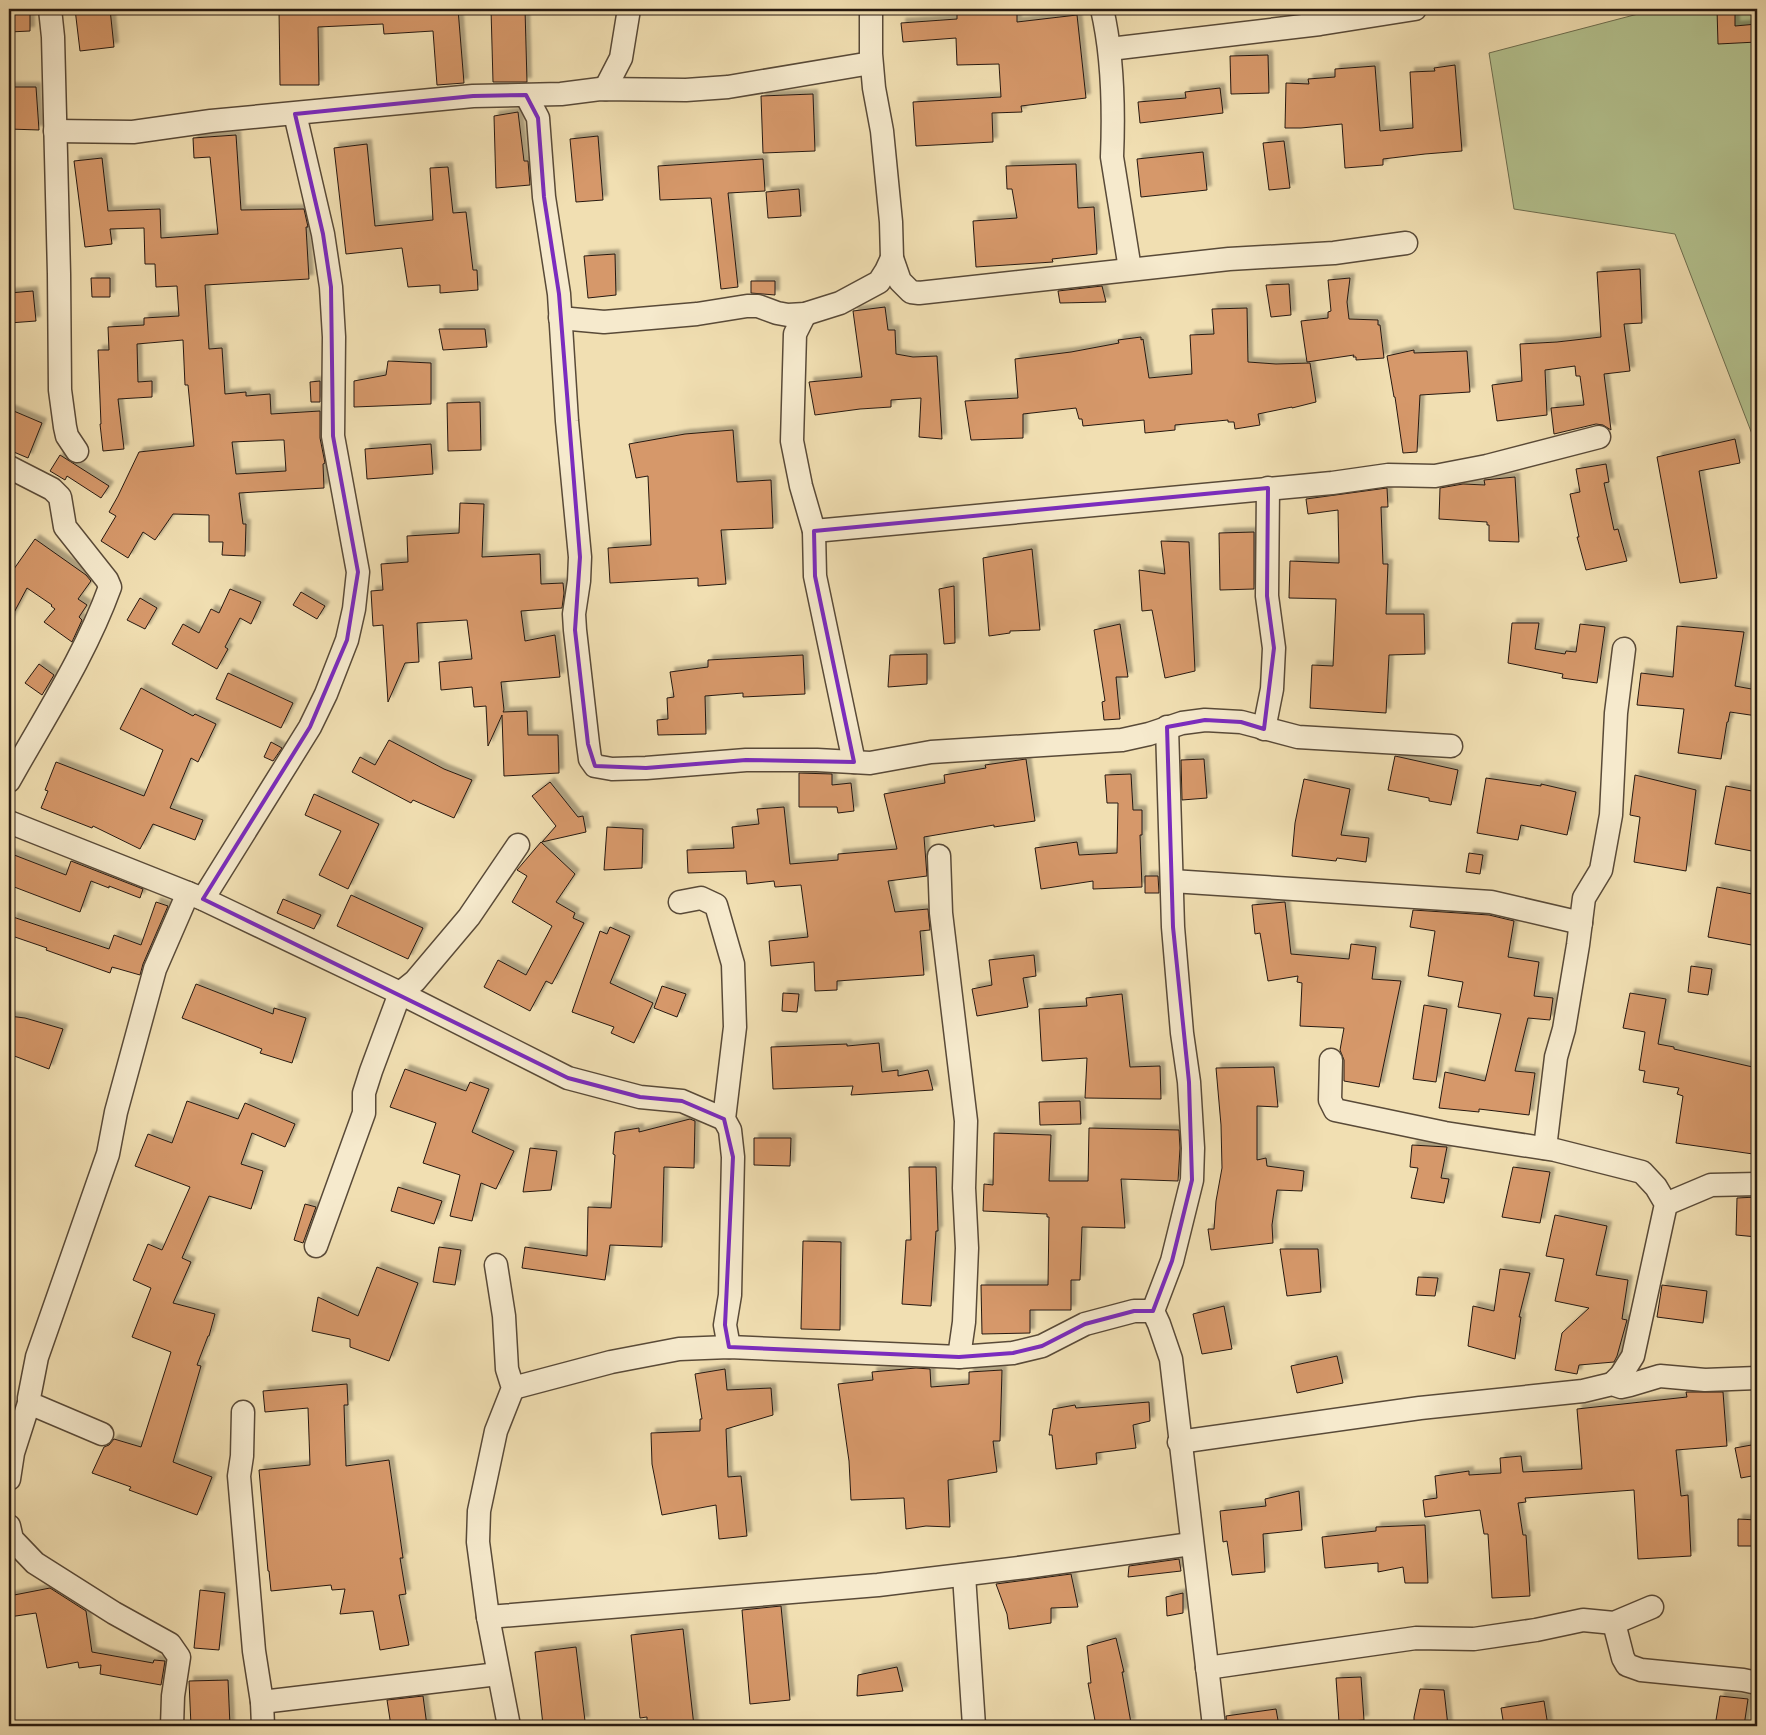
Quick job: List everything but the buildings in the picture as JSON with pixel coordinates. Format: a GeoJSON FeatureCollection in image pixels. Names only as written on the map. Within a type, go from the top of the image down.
{"type":"FeatureCollection","features":[{"type":"Feature","properties":{"kind":"street"},"geometry":{"type":"LineString","coordinates":[[50,9],[53,37],[60,390],[65,427],[77,451]]}},
{"type":"Feature","properties":{"kind":"street"},"geometry":{"type":"LineString","coordinates":[[605,89],[621,58],[628,9]]}},
{"type":"Feature","properties":{"kind":"street"},"geometry":{"type":"LineString","coordinates":[[871,9],[874,88],[882,131],[890,222],[892,258],[886,271],[890,282],[911,292],[1229,259],[1334,253],[1406,243]]}},
{"type":"Feature","properties":{"kind":"street"},"geometry":{"type":"LineString","coordinates":[[1102,9],[1110,49],[1112,157],[1130,269]]}},
{"type":"Feature","properties":{"kind":"street"},"geometry":{"type":"LineString","coordinates":[[1110,49],[1320,24],[1415,9]]}},
{"type":"Feature","properties":{"kind":"street"},"geometry":{"type":"LineString","coordinates":[[55,131],[132,132],[211,121],[473,96],[554,94],[605,89],[686,90],[728,87],[872,63]]}},
{"type":"Feature","properties":{"kind":"street"},"geometry":{"type":"LineString","coordinates":[[538,118],[554,94]]}},
{"type":"Feature","properties":{"kind":"street"},"geometry":{"type":"LineString","coordinates":[[526,95],[538,118],[544,197],[559,294],[567,420],[580,557],[579,581],[574,614],[575,630],[590,760],[595,766],[612,769],[746,760],[870,763],[931,752],[1122,740],[1182,723],[1205,720],[1241,722],[1298,737],[1451,746]]}},
{"type":"Feature","properties":{"kind":"street"},"geometry":{"type":"LineString","coordinates":[[9,1479],[13,1453],[29,1403],[38,1357],[108,1154],[116,1112],[156,968],[195,896],[310,727],[326,694],[347,640],[354,609],[358,572],[333,436],[334,336],[331,287],[324,234],[295,114]]}},
{"type":"Feature","properties":{"kind":"street"},"geometry":{"type":"LineString","coordinates":[[560,318],[604,322],[697,314],[747,306],[758,306],[788,315],[805,314],[890,282]]}},
{"type":"Feature","properties":{"kind":"street"},"geometry":{"type":"LineString","coordinates":[[777,313],[795,334]]}},
{"type":"Feature","properties":{"kind":"street"},"geometry":{"type":"LineString","coordinates":[[805,314],[795,334],[792,440],[801,486],[814,531],[815,576],[854,762]]}},
{"type":"Feature","properties":{"kind":"street"},"geometry":{"type":"LineString","coordinates":[[814,531],[1332,483],[1388,475],[1434,476],[1487,466],[1599,437]]}},
{"type":"Feature","properties":{"kind":"street"},"geometry":{"type":"LineString","coordinates":[[9,467],[52,489],[60,497],[65,527],[110,586],[98,619],[67,680],[9,782]]}},
{"type":"Feature","properties":{"kind":"street"},"geometry":{"type":"LineString","coordinates":[[1264,729],[1272,689],[1274,648],[1267,596],[1268,488]]}},
{"type":"Feature","properties":{"kind":"street"},"geometry":{"type":"LineString","coordinates":[[1545,1148],[1556,1057],[1564,1029],[1584,898],[1601,870],[1611,816],[1616,713],[1624,650]]}},
{"type":"Feature","properties":{"kind":"street"},"geometry":{"type":"LineString","coordinates":[[1167,727],[1173,927],[1182,1033],[1190,1082],[1193,1148],[1192,1180],[1172,1261],[1153,1311],[1171,1360],[1179,1442],[1214,1726]]}},
{"type":"Feature","properties":{"kind":"street"},"geometry":{"type":"LineString","coordinates":[[9,822],[195,896],[400,993],[568,1078],[640,1097],[682,1101],[724,1119]]}},
{"type":"Feature","properties":{"kind":"street"},"geometry":{"type":"LineString","coordinates":[[316,1246],[364,1113],[364,1093],[400,993],[415,981],[470,917],[518,846]]}},
{"type":"Feature","properties":{"kind":"street"},"geometry":{"type":"LineString","coordinates":[[939,856],[942,923],[966,1121],[964,1188],[967,1248],[964,1322],[959,1357]]}},
{"type":"Feature","properties":{"kind":"street"},"geometry":{"type":"LineString","coordinates":[[1172,881],[1491,902],[1581,923]]}},
{"type":"Feature","properties":{"kind":"street"},"geometry":{"type":"LineString","coordinates":[[680,902],[701,898],[716,905],[733,964],[735,1027],[724,1119],[730,1130],[733,1157],[730,1295],[725,1325],[728,1347]]}},
{"type":"Feature","properties":{"kind":"street"},"geometry":{"type":"LineString","coordinates":[[1331,1060],[1330,1100],[1335,1110],[1444,1133],[1545,1148],[1642,1172],[1656,1187],[1666,1204],[1635,1347],[1625,1368],[1612,1384]]}},
{"type":"Feature","properties":{"kind":"street"},"geometry":{"type":"LineString","coordinates":[[1666,1204],[1711,1186],[1757,1184]]}},
{"type":"Feature","properties":{"kind":"street"},"geometry":{"type":"LineString","coordinates":[[496,1265],[504,1316],[506,1369],[513,1388],[496,1431],[479,1511],[478,1542],[488,1617],[509,1726]]}},
{"type":"Feature","properties":{"kind":"street"},"geometry":{"type":"LineString","coordinates":[[513,1388],[610,1362],[679,1349],[728,1347],[959,1357],[1013,1353],[1042,1346],[1086,1324],[1134,1311],[1153,1311]]}},
{"type":"Feature","properties":{"kind":"street"},"geometry":{"type":"LineString","coordinates":[[1635,1347],[1660,1376]]}},
{"type":"Feature","properties":{"kind":"street"},"geometry":{"type":"LineString","coordinates":[[1179,1442],[1420,1408],[1583,1391],[1612,1384],[1630,1385],[1660,1376],[1705,1380],[1757,1378]]}},
{"type":"Feature","properties":{"kind":"street"},"geometry":{"type":"LineString","coordinates":[[29,1403],[102,1434]]}},
{"type":"Feature","properties":{"kind":"street"},"geometry":{"type":"LineString","coordinates":[[243,1412],[240,1476],[254,1651],[262,1702],[263,1726]]}},
{"type":"Feature","properties":{"kind":"street"},"geometry":{"type":"LineString","coordinates":[[9,1526],[12,1539],[35,1563],[114,1613],[170,1644],[179,1657],[172,1726]]}},
{"type":"Feature","properties":{"kind":"street"},"geometry":{"type":"LineString","coordinates":[[488,1617],[878,1585],[1191,1544]]}},
{"type":"Feature","properties":{"kind":"street"},"geometry":{"type":"LineString","coordinates":[[964,1575],[974,1726]]}},
{"type":"Feature","properties":{"kind":"street"},"geometry":{"type":"LineString","coordinates":[[1207,1668],[1416,1638],[1474,1639],[1536,1630],[1583,1620],[1614,1623],[1652,1607]]}},
{"type":"Feature","properties":{"kind":"street"},"geometry":{"type":"LineString","coordinates":[[1614,1623],[1623,1658],[1627,1665],[1641,1670],[1757,1683]]}},
{"type":"Feature","properties":{"kind":"street"},"geometry":{"type":"LineString","coordinates":[[262,1702],[498,1674]]}},
{"type":"Feature","properties":{"kind":"highlighted area"},"geometry":{"type":"Polygon","coordinates":[[[526,95],[538,118],[544,197],[559,294],[580,557],[575,630],[588,744],[595,766],[646,768],[746,760],[854,762],[815,576],[814,531],[1268,488],[1267,596],[1274,648],[1264,729],[1241,722],[1205,720],[1167,727],[1173,927],[1189,1082],[1192,1180],[1172,1261],[1153,1311],[1134,1311],[1085,1324],[1042,1346],[1013,1353],[959,1357],[729,1347],[725,1325],[733,1157],[724,1119],[682,1101],[640,1097],[568,1078],[203,899],[310,727],[347,640],[358,572],[333,436],[331,287],[323,234],[295,114],[473,96],[526,95]]]}},
{"type":"Feature","properties":{"kind":"green space"},"geometry":{"type":"Polygon","coordinates":[[[1657,9],[1757,9],[1757,447],[1675,234],[1514,209],[1489,53],[1657,9]]]}}]}
